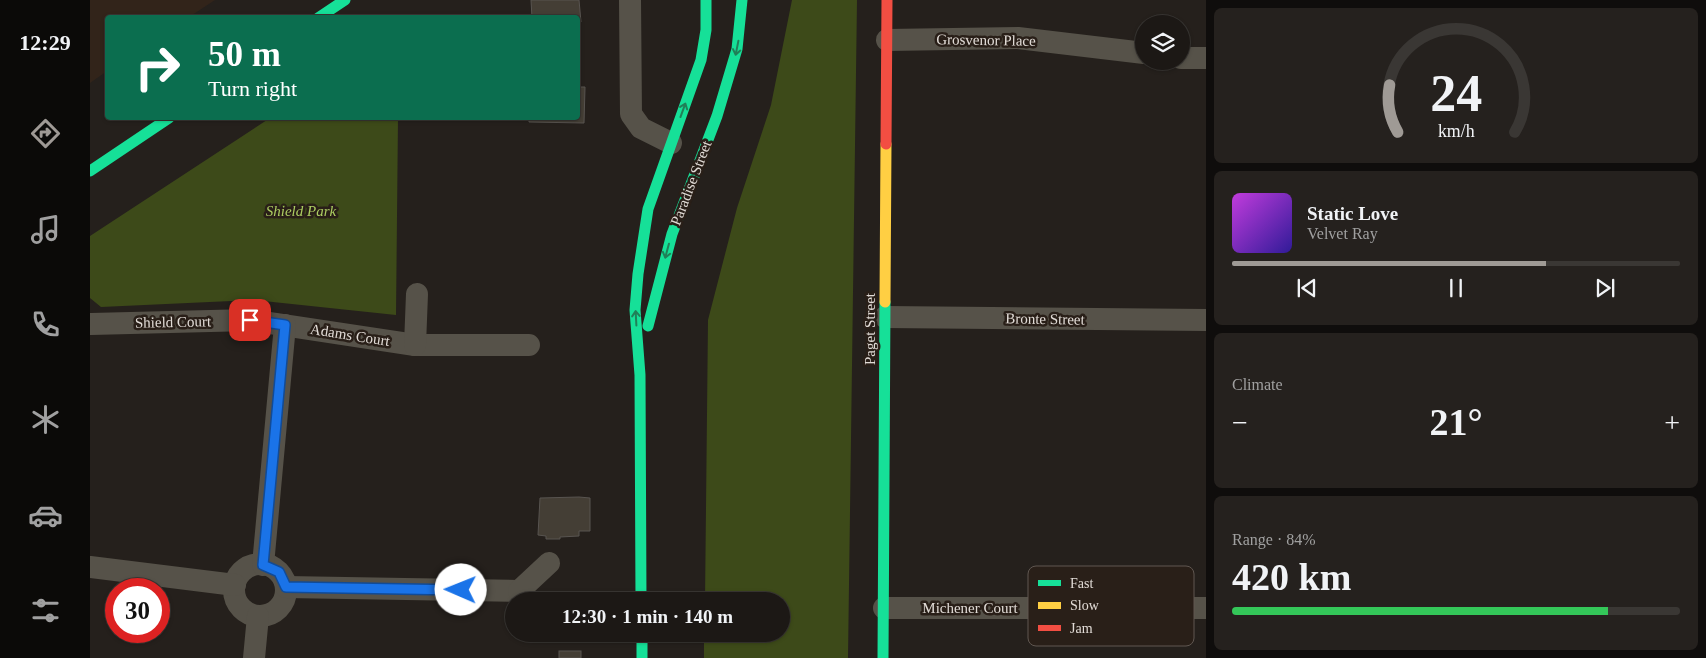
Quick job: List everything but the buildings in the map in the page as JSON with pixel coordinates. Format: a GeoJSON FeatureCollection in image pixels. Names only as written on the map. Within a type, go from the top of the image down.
{"type":"FeatureCollection","features":[{"type":"Feature","properties":{"kind":"street"},"geometry":{"type":"LineString","coordinates":[[322,15],[344,0]]}},
{"type":"Feature","properties":{"kind":"street"},"geometry":{"type":"LineString","coordinates":[[630,0],[631,114],[641,128],[671,143]]}},
{"type":"Feature","properties":{"kind":"street","name":"Paradise Street"},"geometry":{"type":"LineString","coordinates":[[641,592],[640,367],[636,311],[642,237],[660,172],[698,72],[708,18],[706,0]]}},
{"type":"Feature","properties":{"kind":"street","name":"Paradise Street"},"geometry":{"type":"LineString","coordinates":[[640,367],[655,297],[672,234],[718,116],[737,49],[742,0]]}},
{"type":"Feature","properties":{"kind":"street","name":"Paget Street"},"geometry":{"type":"LineString","coordinates":[[883,658],[887,0]]}},
{"type":"Feature","properties":{"kind":"street","name":"Grosvenor Place"},"geometry":{"type":"LineString","coordinates":[[886,40],[1018,38],[1135,52]]}},
{"type":"Feature","properties":{"kind":"street"},"geometry":{"type":"LineString","coordinates":[[1190,58],[1206,58]]}},
{"type":"Feature","properties":{"kind":"street"},"geometry":{"type":"LineString","coordinates":[[90,171],[166,120]]}},
{"type":"Feature","properties":{"kind":"street"},"geometry":{"type":"LineString","coordinates":[[415,345],[416,294]]}},
{"type":"Feature","properties":{"kind":"street","name":"Bronte Street"},"geometry":{"type":"LineString","coordinates":[[885,317],[1206,320]]}},
{"type":"Feature","properties":{"kind":"street","name":"Shield Court"},"geometry":{"type":"LineString","coordinates":[[90,324],[250,320],[285,325]]}},
{"type":"Feature","properties":{"kind":"street"},"geometry":{"type":"LineString","coordinates":[[263,565],[285,325]]}},
{"type":"Feature","properties":{"kind":"street","name":"Adams Court"},"geometry":{"type":"LineString","coordinates":[[285,325],[415,345],[529,345]]}},
{"type":"Feature","properties":{"kind":"street"},"geometry":{"type":"LineString","coordinates":[[527,592],[549,563]]}},
{"type":"Feature","properties":{"kind":"street"},"geometry":{"type":"LineString","coordinates":[[263,565],[279,572],[286,587],[284,601],[275,611],[267,616],[247,613],[240,607],[236,599],[235,585],[244,570],[252,566],[263,565]]}},
{"type":"Feature","properties":{"kind":"street"},"geometry":{"type":"LineString","coordinates":[[90,567],[235,585]]}},
{"type":"Feature","properties":{"kind":"street"},"geometry":{"type":"LineString","coordinates":[[286,587],[505,595]]}},
{"type":"Feature","properties":{"kind":"street","name":"Michener Court"},"geometry":{"type":"LineString","coordinates":[[884,608],[1028,608]]}},
{"type":"Feature","properties":{"kind":"street"},"geometry":{"type":"LineString","coordinates":[[254,658],[258,616]]}},
{"type":"Feature","properties":{"kind":"street"},"geometry":{"type":"LineString","coordinates":[[642,642],[642,658]]}},
{"type":"Feature","properties":{"kind":"shaded area"},"geometry":{"type":"Polygon","coordinates":[[[90,0],[215,0],[192,15],[105,15],[105,72],[90,83],[90,0]]]}},
{"type":"Feature","properties":{"kind":"green space"},"geometry":{"type":"Polygon","coordinates":[[[792,0],[857,0],[848,658],[704,658],[704,642],[790,642],[790,592],[705,592],[708,320],[737,208],[771,105],[792,0]]]}},
{"type":"Feature","properties":{"kind":"green space","name":"Shield Park"},"geometry":{"type":"Polygon","coordinates":[[[267,120],[398,120],[396,315],[253,300],[101,307],[90,298],[90,236],[267,120]]]}},
{"type":"Feature","properties":{"kind":"traffic: fast"},"geometry":{"type":"LineString","coordinates":[[322,15],[345,0]]}},
{"type":"Feature","properties":{"kind":"traffic: fast"},"geometry":{"type":"LineString","coordinates":[[641,592],[640,375],[635,310],[638,274],[648,209],[701,60],[706,30],[706,0]]}},
{"type":"Feature","properties":{"kind":"traffic: fast"},"geometry":{"type":"LineString","coordinates":[[648,326],[672,234],[717,116],[737,49],[742,0]]}},
{"type":"Feature","properties":{"kind":"traffic: fast"},"geometry":{"type":"LineString","coordinates":[[90,171],[166,120]]}},
{"type":"Feature","properties":{"kind":"traffic: fast"},"geometry":{"type":"LineString","coordinates":[[883,658],[885,302]]}},
{"type":"Feature","properties":{"kind":"traffic: fast"},"geometry":{"type":"LineString","coordinates":[[642,642],[642,658]]}},
{"type":"Feature","properties":{"kind":"traffic: slow"},"geometry":{"type":"LineString","coordinates":[[885,302],[886,144]]}},
{"type":"Feature","properties":{"kind":"traffic: jam"},"geometry":{"type":"LineString","coordinates":[[886,144],[887,0]]}},
{"type":"Feature","properties":{"kind":"route"},"geometry":{"type":"LineString","coordinates":[[250,320],[285,325],[263,565],[272,567],[279,572],[286,587],[461,590]]}}]}
